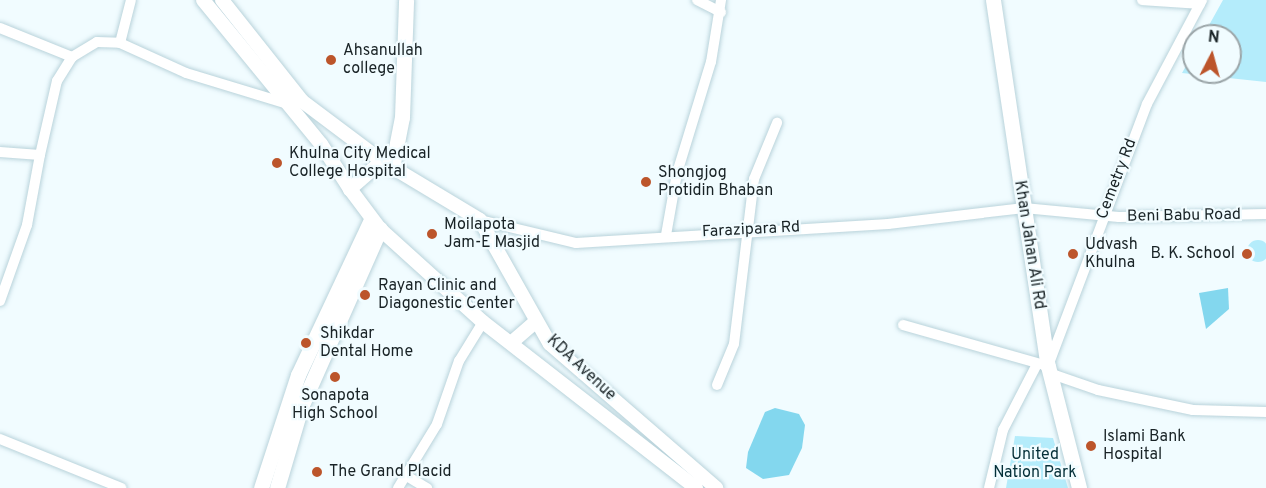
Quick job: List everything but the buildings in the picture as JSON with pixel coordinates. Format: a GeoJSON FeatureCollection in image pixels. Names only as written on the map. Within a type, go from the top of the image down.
{"type":"FeatureCollection","features":[{"type":"Feature","properties":{"kind":"highway"},"geometry":{"type":"LineString","coordinates":[[387,164],[402,117],[406,0]]}},
{"type":"Feature","properties":{"kind":"highway","name":"Khan Jahan Ali Rd"},"geometry":{"type":"LineString","coordinates":[[993,0],[1045,368],[1079,488]]}},
{"type":"Feature","properties":{"kind":"highway"},"geometry":{"type":"LineString","coordinates":[[261,488],[298,375],[376,224]]}},
{"type":"Feature","properties":{"kind":"highway"},"geometry":{"type":"LineString","coordinates":[[277,488],[301,407],[376,224]]}},
{"type":"Feature","properties":{"kind":"main road"},"geometry":{"type":"LineString","coordinates":[[203,0],[288,104],[350,189],[387,164]]}},
{"type":"Feature","properties":{"kind":"main road"},"geometry":{"type":"LineString","coordinates":[[222,0],[302,101],[387,164],[480,220]]}},
{"type":"Feature","properties":{"kind":"main road","name":"KDA Avenue"},"geometry":{"type":"LineString","coordinates":[[350,189],[376,224],[483,321],[696,488]]}},
{"type":"Feature","properties":{"kind":"main road","name":"KDA Avenue"},"geometry":{"type":"LineString","coordinates":[[480,220],[550,344],[716,488]]}},
{"type":"Feature","properties":{"kind":"main road"},"geometry":{"type":"LineString","coordinates":[[511,343],[536,322]]}},
{"type":"Feature","properties":{"kind":"street"},"geometry":{"type":"LineString","coordinates":[[120,43],[131,0]]}},
{"type":"Feature","properties":{"kind":"street"},"geometry":{"type":"LineString","coordinates":[[697,0],[721,12]]}},
{"type":"Feature","properties":{"kind":"street"},"geometry":{"type":"LineString","coordinates":[[666,235],[721,12],[721,0]]}},
{"type":"Feature","properties":{"kind":"street"},"geometry":{"type":"LineString","coordinates":[[1142,0],[1201,2]]}},
{"type":"Feature","properties":{"kind":"street","name":"Cemetry Rd"},"geometry":{"type":"LineString","coordinates":[[989,488],[1003,430],[1045,368],[1147,104],[1201,2]]}},
{"type":"Feature","properties":{"kind":"street"},"geometry":{"type":"LineString","coordinates":[[0,28],[72,57]]}},
{"type":"Feature","properties":{"kind":"street"},"geometry":{"type":"LineString","coordinates":[[0,301],[27,225],[57,81],[72,57],[97,42],[120,43],[186,73],[288,104]]}},
{"type":"Feature","properties":{"kind":"street"},"geometry":{"type":"LineString","coordinates":[[717,385],[734,344],[745,230],[754,179],[777,123]]}},
{"type":"Feature","properties":{"kind":"street"},"geometry":{"type":"LineString","coordinates":[[0,152],[40,154]]}},
{"type":"Feature","properties":{"kind":"street","name":"Farazipara Rd"},"geometry":{"type":"LineString","coordinates":[[480,220],[554,242],[922,221],[1024,208],[1103,213]]}},
{"type":"Feature","properties":{"kind":"street","name":"Beni Babu Road"},"geometry":{"type":"LineString","coordinates":[[1103,213],[1266,214]]}},
{"type":"Feature","properties":{"kind":"street"},"geometry":{"type":"LineString","coordinates":[[398,488],[437,424],[459,361],[483,321]]}},
{"type":"Feature","properties":{"kind":"street"},"geometry":{"type":"LineString","coordinates":[[903,325],[1045,368],[1098,390],[1193,410],[1266,412]]}},
{"type":"Feature","properties":{"kind":"street"},"geometry":{"type":"LineString","coordinates":[[0,439],[121,488]]}},
{"type":"Feature","properties":{"kind":"street"},"geometry":{"type":"LineString","coordinates":[[405,475],[427,488]]}},
{"type":"Feature","properties":{"kind":"green space"},"geometry":{"type":"Polygon","coordinates":[[[1223,0],[1266,0],[1266,82],[1242,79],[1242,24],[1210,24],[1223,0]]]}},
{"type":"Feature","properties":{"kind":"green space"},"geometry":{"type":"Polygon","coordinates":[[[1258,240],[1266,243],[1269,251],[1266,259],[1258,262],[1250,259],[1247,251],[1250,243],[1258,240]]]}},
{"type":"Feature","properties":{"kind":"green space","name":"United Nation Park"},"geometry":{"type":"Polygon","coordinates":[[[1015,436],[1053,438],[1068,488],[1006,488],[1015,436]]]}},
{"type":"Feature","properties":{"kind":"shaded area"},"geometry":{"type":"Polygon","coordinates":[[[1228,288],[1229,309],[1206,329],[1199,293],[1228,288]]]}},
{"type":"Feature","properties":{"kind":"shaded area"},"geometry":{"type":"Polygon","coordinates":[[[775,408],[799,414],[805,425],[802,448],[789,475],[763,479],[746,468],[748,452],[765,412],[775,408]]]}},
{"type":"Feature","properties":{"kind":"place","name":"Ahsanullah college"},"geometry":{"type":"Point","coordinates":[331,60]}},
{"type":"Feature","properties":{"kind":"place","name":"Khulna City Medical College Hospital"},"geometry":{"type":"Point","coordinates":[277,163]}},
{"type":"Feature","properties":{"kind":"place","name":"Shongjog Protidin Bhaban"},"geometry":{"type":"Point","coordinates":[646,182]}},
{"type":"Feature","properties":{"kind":"place","name":"Moilapota Jam-E Masjid"},"geometry":{"type":"Point","coordinates":[432,234]}},
{"type":"Feature","properties":{"kind":"place","name":"Udvash Khulna"},"geometry":{"type":"Point","coordinates":[1073,254]}},
{"type":"Feature","properties":{"kind":"place","name":"B. K. School"},"geometry":{"type":"Point","coordinates":[1247,254]}},
{"type":"Feature","properties":{"kind":"place","name":"Rayan Clinic and Diagonestic Center"},"geometry":{"type":"Point","coordinates":[365,295]}},
{"type":"Feature","properties":{"kind":"place","name":"Shikdar Dental Home"},"geometry":{"type":"Point","coordinates":[306,343]}},
{"type":"Feature","properties":{"kind":"place","name":"Sonapota High School"},"geometry":{"type":"Point","coordinates":[335,377]}},
{"type":"Feature","properties":{"kind":"place","name":"Islami Bank Hospital"},"geometry":{"type":"Point","coordinates":[1091,446]}},
{"type":"Feature","properties":{"kind":"place","name":"The Grand Placid"},"geometry":{"type":"Point","coordinates":[317,472]}}]}
